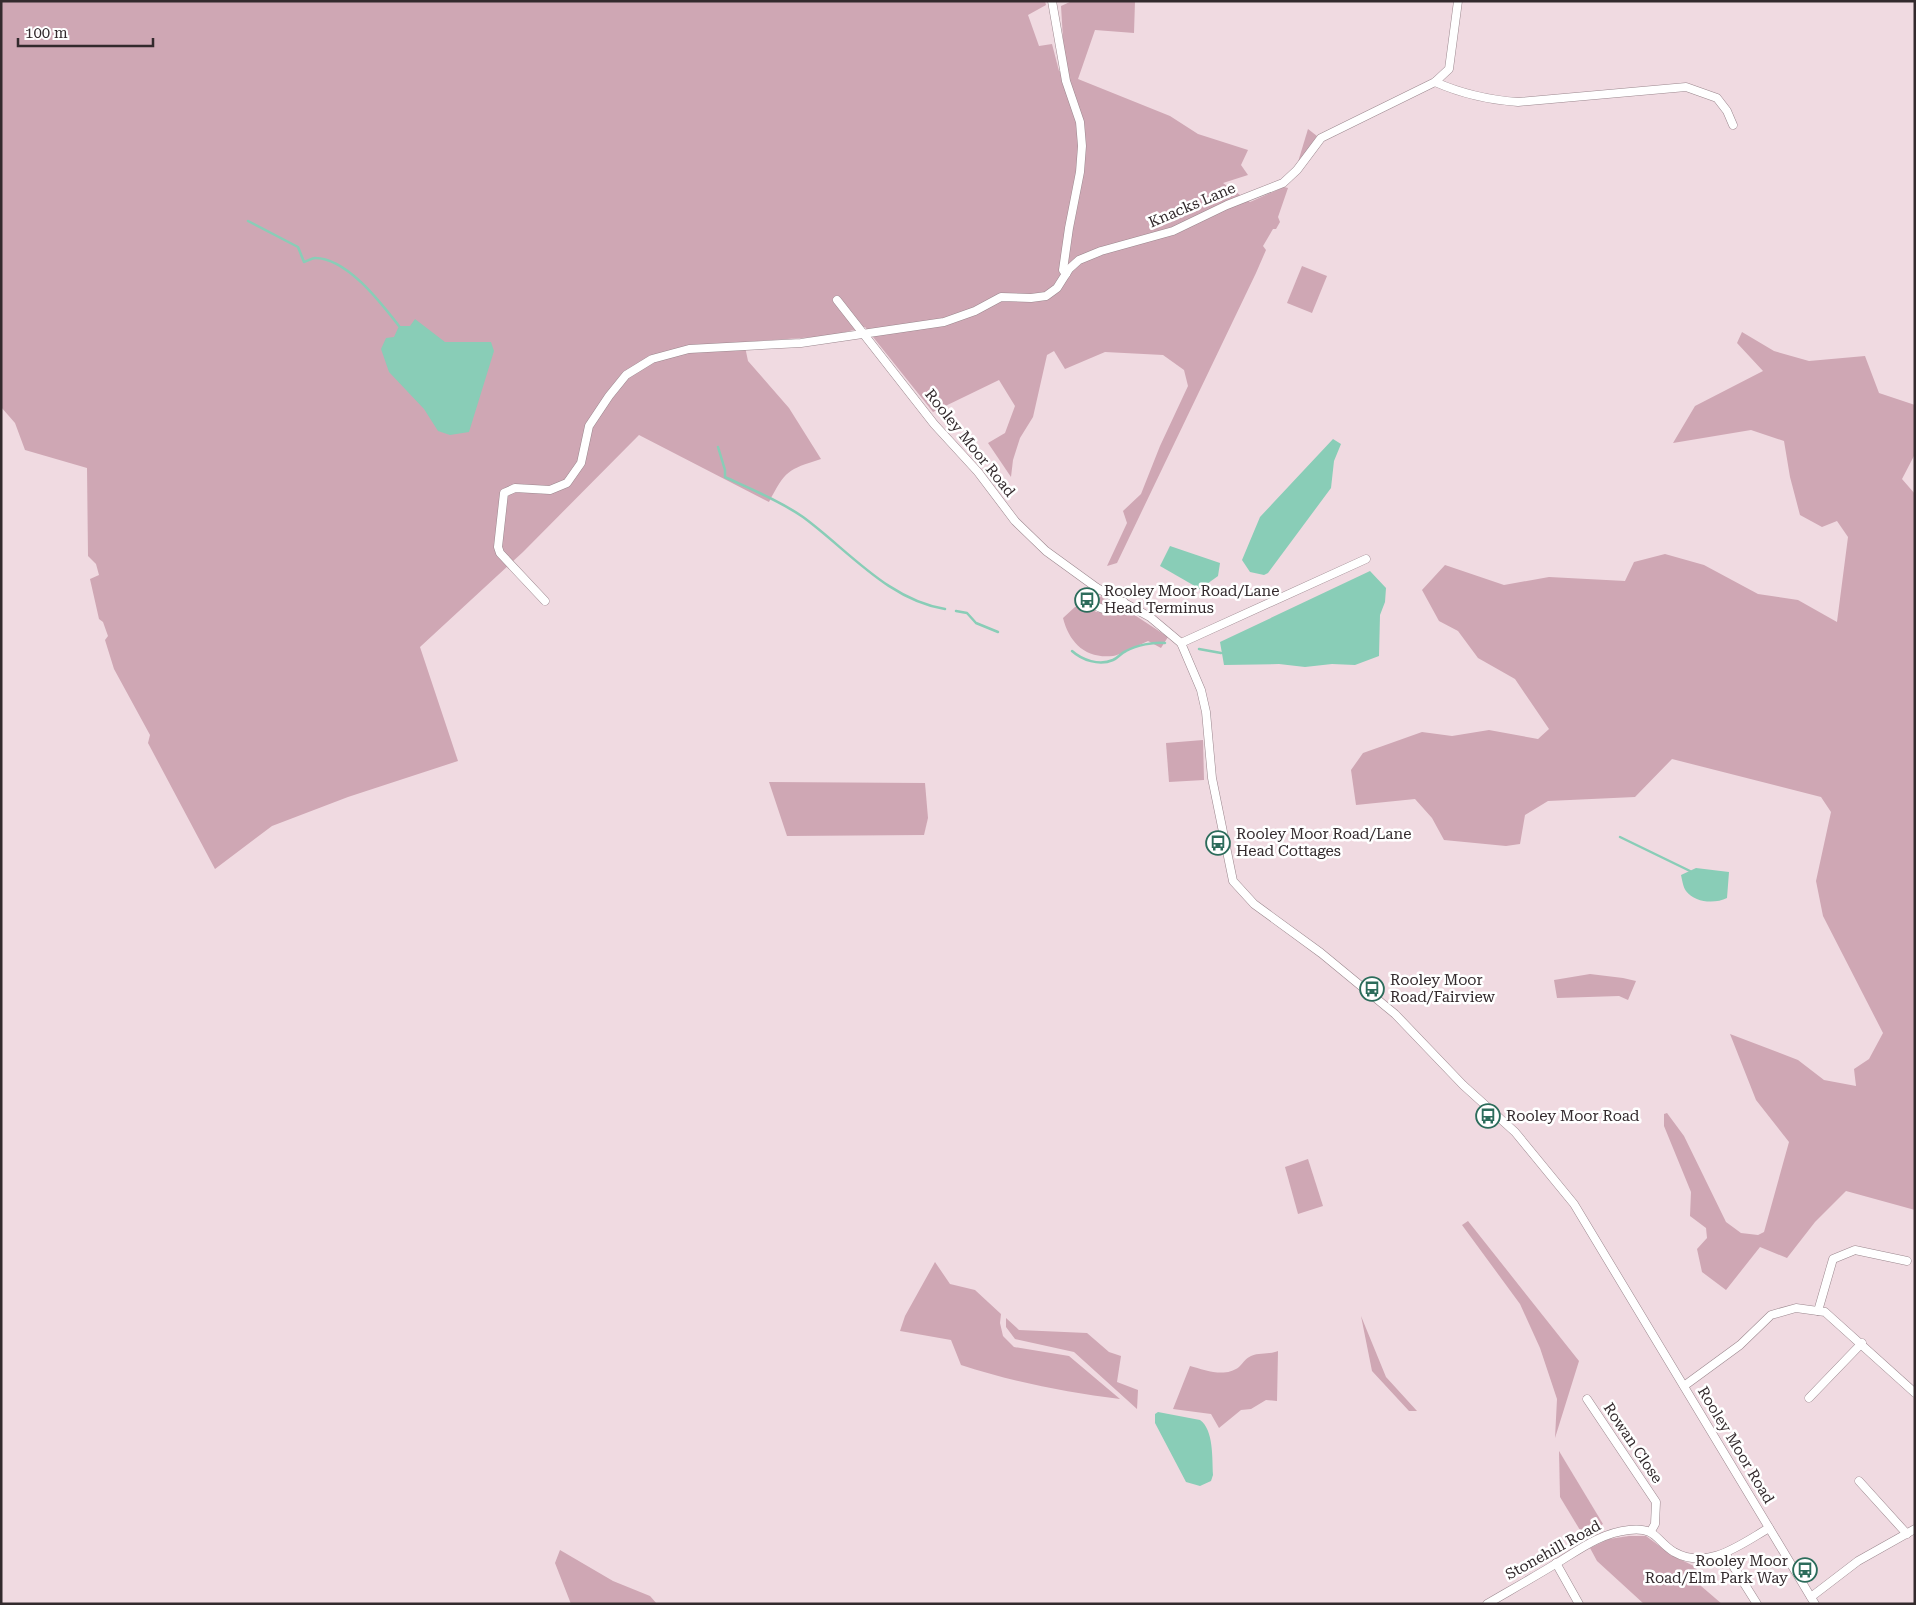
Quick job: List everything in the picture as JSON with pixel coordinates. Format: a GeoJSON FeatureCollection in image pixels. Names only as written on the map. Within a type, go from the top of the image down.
{"type":"FeatureCollection","features":[{"type":"Feature","properties":{"kind":"street"},"geometry":{"type":"LineString","coordinates":[[1052,1],[1066,81],[1080,122],[1082,146],[1080,172],[1063,270],[1066,274]]}},
{"type":"Feature","properties":{"kind":"street","name":"Knacks Lane"},"geometry":{"type":"LineString","coordinates":[[545,601],[500,554],[498,548],[504,493],[515,488],[550,490],[568,483],[581,464],[589,426],[626,375],[652,358],[689,349],[801,343],[944,322],[975,311],[1001,297],[1031,298],[1046,296],[1057,288],[1066,274],[1079,260],[1173,231],[1227,205],[1282,183],[1297,170],[1321,138],[1435,82],[1449,69],[1458,1]]}},
{"type":"Feature","properties":{"kind":"street"},"geometry":{"type":"LineString","coordinates":[[1435,82],[1450,88],[1500,101],[1518,102],[1686,87],[1717,98],[1727,111],[1733,125]]}},
{"type":"Feature","properties":{"kind":"street","name":"Rooley Moor Road"},"geometry":{"type":"LineString","coordinates":[[837,300],[934,424],[978,472],[1015,521],[1046,551],[1096,588],[1150,618],[1181,643],[1201,690],[1206,712],[1212,778],[1233,881],[1254,904],[1321,954],[1395,1014],[1463,1085],[1515,1132],[1574,1204],[1813,1600]]}},
{"type":"Feature","properties":{"kind":"street"},"geometry":{"type":"LineString","coordinates":[[1181,643],[1366,559]]}},
{"type":"Feature","properties":{"kind":"street"},"geometry":{"type":"LineString","coordinates":[[1096,588],[1091,600],[1098,608],[1117,609],[1124,602]]}},
{"type":"Feature","properties":{"kind":"street"},"geometry":{"type":"LineString","coordinates":[[1818,1311],[1833,1259],[1855,1250],[1907,1261]]}},
{"type":"Feature","properties":{"kind":"street"},"geometry":{"type":"LineString","coordinates":[[1684,1386],[1740,1345],[1771,1315],[1796,1308],[1825,1312],[1862,1343],[1915,1393]]}},
{"type":"Feature","properties":{"kind":"street"},"geometry":{"type":"LineString","coordinates":[[1809,1398],[1862,1343]]}},
{"type":"Feature","properties":{"kind":"street","name":"Rowan Close"},"geometry":{"type":"LineString","coordinates":[[1587,1399],[1656,1502],[1654,1524],[1651,1531]]}},
{"type":"Feature","properties":{"kind":"street"},"geometry":{"type":"LineString","coordinates":[[1859,1481],[1907,1534]]}},
{"type":"Feature","properties":{"kind":"street"},"geometry":{"type":"LineString","coordinates":[[1651,1531],[1674,1552],[1694,1558],[1712,1558],[1726,1553],[1769,1528]]}},
{"type":"Feature","properties":{"kind":"street"},"geometry":{"type":"LineString","coordinates":[[1813,1600],[1858,1561],[1915,1529]]}},
{"type":"Feature","properties":{"kind":"street","name":"Stonehill Road"},"geometry":{"type":"LineString","coordinates":[[1487,1604],[1604,1535],[1630,1530],[1651,1531]]}},
{"type":"Feature","properties":{"kind":"street"},"geometry":{"type":"LineString","coordinates":[[1726,1553],[1757,1604]]}},
{"type":"Feature","properties":{"kind":"street"},"geometry":{"type":"LineString","coordinates":[[1556,1564],[1579,1604]]}},
{"type":"Feature","properties":{"kind":"shaded area"},"geometry":{"type":"Polygon","coordinates":[[[1,1],[1045,1],[1046,5],[1028,15],[1039,46],[1052,44],[1059,71],[1068,75],[1064,55],[1061,6],[1072,1],[1135,1],[1134,33],[1095,30],[1078,79],[1170,116],[1198,134],[1248,150],[1241,165],[1248,175],[1223,183],[1250,202],[1284,187],[1288,188],[1278,217],[1280,222],[1276,229],[1273,229],[1263,246],[1266,250],[1256,273],[1117,563],[1107,566],[1127,523],[1123,511],[1141,494],[1160,446],[1188,386],[1184,370],[1163,355],[1105,352],[1065,369],[1054,351],[1047,355],[1033,417],[1020,438],[1013,460],[1011,477],[988,443],[1005,433],[1015,406],[999,380],[933,412],[865,327],[830,336],[744,342],[748,361],[789,408],[821,459],[794,469],[784,477],[769,502],[639,435],[523,552],[420,647],[458,761],[348,797],[272,826],[215,869],[148,743],[150,735],[114,669],[105,640],[108,636],[103,622],[99,619],[90,579],[99,575],[96,564],[88,556],[87,468],[25,450],[15,423],[1,407],[1,1]]]}},
{"type":"Feature","properties":{"kind":"shaded area"},"geometry":{"type":"Polygon","coordinates":[[[1308,129],[1317,136],[1299,163],[1298,162],[1308,129]]]}},
{"type":"Feature","properties":{"kind":"shaded area"},"geometry":{"type":"Polygon","coordinates":[[[1302,266],[1327,276],[1312,313],[1287,303],[1302,266]]]}},
{"type":"Feature","properties":{"kind":"shaded area"},"geometry":{"type":"Polygon","coordinates":[[[415,319],[445,342],[491,342],[494,351],[469,432],[450,435],[438,431],[424,409],[389,372],[381,349],[386,338],[394,337],[399,326],[410,326],[415,319]]]}},
{"type":"Feature","properties":{"kind":"shaded area"},"geometry":{"type":"Polygon","coordinates":[[[1742,332],[1774,351],[1809,361],[1865,356],[1879,393],[1915,405],[1915,454],[1902,479],[1915,494],[1915,1210],[1846,1191],[1815,1222],[1787,1258],[1760,1247],[1726,1290],[1702,1272],[1697,1249],[1707,1238],[1706,1228],[1690,1216],[1691,1192],[1664,1126],[1664,1114],[1667,1113],[1684,1136],[1726,1222],[1741,1233],[1758,1235],[1764,1232],[1789,1142],[1756,1100],[1730,1034],[1798,1060],[1824,1080],[1856,1086],[1854,1069],[1869,1059],[1883,1033],[1823,916],[1816,881],[1831,812],[1821,797],[1672,759],[1635,797],[1548,801],[1525,815],[1520,844],[1506,846],[1444,840],[1432,818],[1415,799],[1356,805],[1351,770],[1363,753],[1422,732],[1452,736],[1489,730],[1538,739],[1549,729],[1515,679],[1478,658],[1458,631],[1439,621],[1422,590],[1445,565],[1504,585],[1549,577],[1625,581],[1634,562],[1665,554],[1704,565],[1758,594],[1798,600],[1837,622],[1848,537],[1837,521],[1822,527],[1800,515],[1790,477],[1784,441],[1751,430],[1673,443],[1695,406],[1763,371],[1737,343],[1742,332]]]}},
{"type":"Feature","properties":{"kind":"shaded area"},"geometry":{"type":"Polygon","coordinates":[[[1333,439],[1341,444],[1334,461],[1331,488],[1268,573],[1264,575],[1250,572],[1242,560],[1260,517],[1333,439]]]}},
{"type":"Feature","properties":{"kind":"shaded area"},"geometry":{"type":"Polygon","coordinates":[[[1170,546],[1220,563],[1218,576],[1200,589],[1160,566],[1170,546]]]}},
{"type":"Feature","properties":{"kind":"shaded area"},"geometry":{"type":"Polygon","coordinates":[[[1370,571],[1386,588],[1385,602],[1380,615],[1379,656],[1355,665],[1332,664],[1305,667],[1279,664],[1224,665],[1220,642],[1370,571]]]}},
{"type":"Feature","properties":{"kind":"shaded area"},"geometry":{"type":"Polygon","coordinates":[[[1101,596],[1114,604],[1101,605],[1098,600],[1101,596]]]}},
{"type":"Feature","properties":{"kind":"shaded area"},"geometry":{"type":"Polygon","coordinates":[[[1086,603],[1096,612],[1133,614],[1168,637],[1161,648],[1148,641],[1113,656],[1094,655],[1086,652],[1069,634],[1063,618],[1075,607],[1086,603]]]}},
{"type":"Feature","properties":{"kind":"shaded area"},"geometry":{"type":"Polygon","coordinates":[[[1203,740],[1204,780],[1169,782],[1166,743],[1203,740]]]}},
{"type":"Feature","properties":{"kind":"shaded area"},"geometry":{"type":"Polygon","coordinates":[[[769,782],[925,783],[928,818],[924,835],[787,836],[769,782]]]}},
{"type":"Feature","properties":{"kind":"shaded area"},"geometry":{"type":"Polygon","coordinates":[[[1696,868],[1729,872],[1727,898],[1711,902],[1700,900],[1690,895],[1684,887],[1681,875],[1696,868]]]}},
{"type":"Feature","properties":{"kind":"shaded area"},"geometry":{"type":"Polygon","coordinates":[[[1590,974],[1636,981],[1628,1000],[1619,996],[1557,998],[1554,980],[1590,974]]]}},
{"type":"Feature","properties":{"kind":"shaded area"},"geometry":{"type":"Polygon","coordinates":[[[1308,1159],[1323,1206],[1298,1214],[1285,1167],[1308,1159]]]}},
{"type":"Feature","properties":{"kind":"shaded area"},"geometry":{"type":"Polygon","coordinates":[[[1468,1221],[1579,1361],[1555,1438],[1557,1399],[1540,1348],[1520,1304],[1462,1225],[1468,1221]]]}},
{"type":"Feature","properties":{"kind":"shaded area"},"geometry":{"type":"Polygon","coordinates":[[[935,1262],[950,1284],[975,1290],[1001,1314],[1000,1323],[1003,1336],[1014,1347],[1069,1356],[1120,1399],[1040,1386],[961,1365],[951,1340],[900,1331],[905,1316],[935,1262]]]}},
{"type":"Feature","properties":{"kind":"shaded area"},"geometry":{"type":"Polygon","coordinates":[[[1361,1316],[1386,1377],[1417,1411],[1409,1411],[1372,1371],[1361,1316]]]}},
{"type":"Feature","properties":{"kind":"shaded area"},"geometry":{"type":"Polygon","coordinates":[[[1006,1318],[1019,1330],[1087,1333],[1109,1352],[1121,1356],[1117,1382],[1138,1390],[1137,1409],[1074,1352],[1015,1339],[1006,1327],[1006,1318]]]}},
{"type":"Feature","properties":{"kind":"shaded area"},"geometry":{"type":"Polygon","coordinates":[[[1278,1351],[1277,1401],[1266,1400],[1251,1409],[1241,1410],[1219,1428],[1211,1414],[1173,1409],[1190,1366],[1208,1371],[1228,1372],[1239,1367],[1251,1356],[1278,1351]]]}},
{"type":"Feature","properties":{"kind":"shaded area"},"geometry":{"type":"Polygon","coordinates":[[[1158,1412],[1200,1420],[1205,1425],[1211,1445],[1213,1475],[1211,1481],[1200,1486],[1186,1482],[1155,1423],[1155,1414],[1158,1412]]]}},
{"type":"Feature","properties":{"kind":"shaded area"},"geometry":{"type":"Polygon","coordinates":[[[1559,1451],[1603,1524],[1583,1535],[1560,1497],[1559,1451]]]}},
{"type":"Feature","properties":{"kind":"shaded area"},"geometry":{"type":"Polygon","coordinates":[[[1646,1536],[1673,1556],[1696,1567],[1701,1586],[1722,1604],[1644,1604],[1597,1561],[1590,1548],[1609,1539],[1646,1536]]]}},
{"type":"Feature","properties":{"kind":"shaded area"},"geometry":{"type":"Polygon","coordinates":[[[560,1550],[613,1581],[650,1596],[657,1604],[571,1604],[555,1563],[560,1550]]]}},
{"type":"Feature","properties":{"kind":"waterway"},"geometry":{"type":"LineString","coordinates":[[248,221],[298,247],[304,262],[315,258],[327,260],[351,273],[373,294],[399,326]]}},
{"type":"Feature","properties":{"kind":"waterway"},"geometry":{"type":"LineString","coordinates":[[718,447],[725,470],[725,477],[794,511],[887,585],[924,604],[945,609]]}},
{"type":"Feature","properties":{"kind":"waterway"},"geometry":{"type":"LineString","coordinates":[[956,611],[967,613],[976,623],[998,632]]}},
{"type":"Feature","properties":{"kind":"waterway"},"geometry":{"type":"LineString","coordinates":[[1072,651],[1086,659],[1108,662],[1135,647],[1165,643]]}},
{"type":"Feature","properties":{"kind":"waterway"},"geometry":{"type":"LineString","coordinates":[[1199,649],[1221,653]]}},
{"type":"Feature","properties":{"kind":"waterway"},"geometry":{"type":"LineString","coordinates":[[1620,837],[1690,871]]}},
{"type":"Feature","properties":{"kind":"place","name":"Rooley Moor Road/Lane Head Terminus"},"geometry":{"type":"Point","coordinates":[1087,600]}},
{"type":"Feature","properties":{"kind":"place","name":"Rooley Moor Road/Lane Head Cottages"},"geometry":{"type":"Point","coordinates":[1218,843]}},
{"type":"Feature","properties":{"kind":"place","name":"Rooley Moor Road/Fairview"},"geometry":{"type":"Point","coordinates":[1372,989]}},
{"type":"Feature","properties":{"kind":"place","name":"Rooley Moor Road"},"geometry":{"type":"Point","coordinates":[1488,1116]}},
{"type":"Feature","properties":{"kind":"place","name":"Rooley Moor Road/Elm Park Way"},"geometry":{"type":"Point","coordinates":[1805,1570]}}]}
